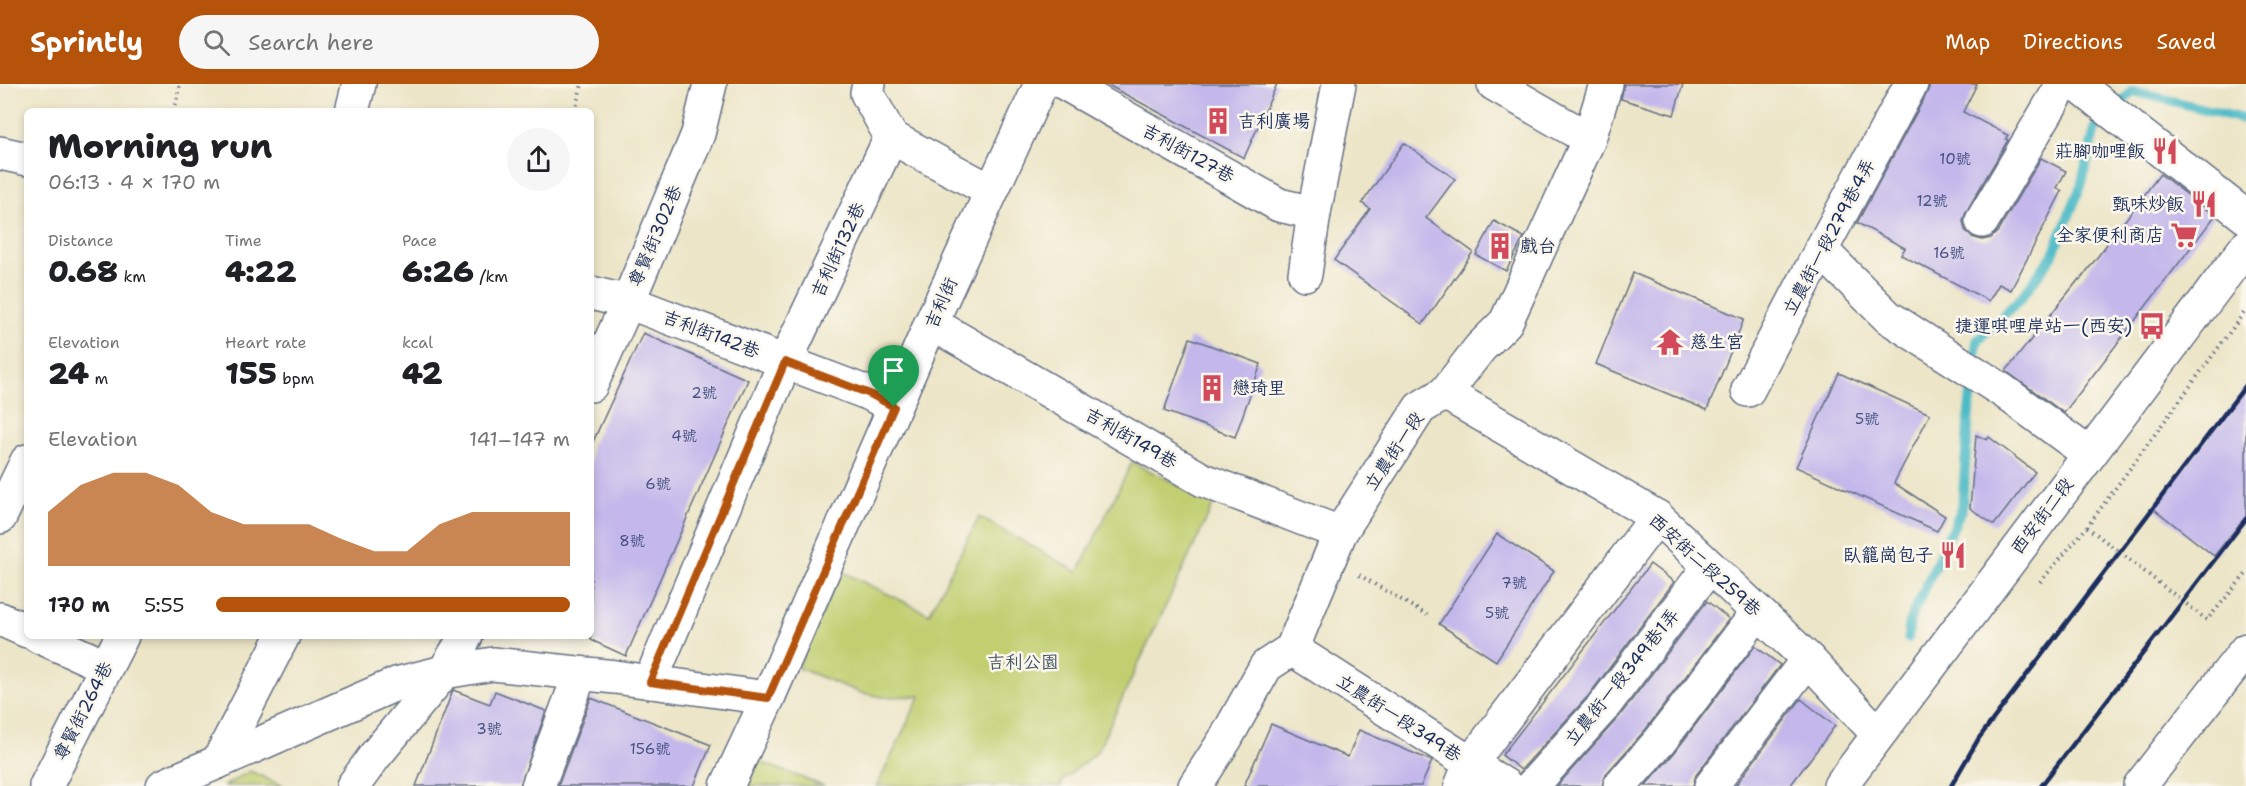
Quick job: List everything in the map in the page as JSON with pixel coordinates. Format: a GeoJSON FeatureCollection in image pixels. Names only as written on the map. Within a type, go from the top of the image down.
{"type":"FeatureCollection","features":[{"type":"Feature","properties":{"kind":"street"},"geometry":{"type":"LineString","coordinates":[[353,108],[359,84]]}},
{"type":"Feature","properties":{"kind":"street","name":"尊賢街302巷"},"geometry":{"type":"LineString","coordinates":[[594,378],[698,134],[710,84]]}},
{"type":"Feature","properties":{"kind":"street"},"geometry":{"type":"LineString","coordinates":[[869,84],[867,93],[891,137],[991,191]]}},
{"type":"Feature","properties":{"kind":"street","name":"吉利街"},"geometry":{"type":"LineString","coordinates":[[727,786],[768,698],[931,323],[1041,84]]}},
{"type":"Feature","properties":{"kind":"street","name":"吉利街127巷"},"geometry":{"type":"LineString","coordinates":[[1066,84],[1279,205],[1314,213]]}},
{"type":"Feature","properties":{"kind":"street"},"geometry":{"type":"LineString","coordinates":[[1305,274],[1314,213],[1339,84]]}},
{"type":"Feature","properties":{"kind":"street"},"geometry":{"type":"LineString","coordinates":[[1494,84],[1589,139]]}},
{"type":"Feature","properties":{"kind":"street","name":"立農街一段"},"geometry":{"type":"LineString","coordinates":[[1292,649],[1335,546],[1420,408],[1444,393],[1480,348],[1506,322],[1589,139],[1606,84]]}},
{"type":"Feature","properties":{"kind":"street","name":"立農街一段279巷4弄"},"geometry":{"type":"LineString","coordinates":[[1748,390],[1911,84]]}},
{"type":"Feature","properties":{"kind":"street"},"geometry":{"type":"LineString","coordinates":[[1982,221],[2063,84]]}},
{"type":"Feature","properties":{"kind":"street"},"geometry":{"type":"LineString","coordinates":[[2085,91],[2246,217]]}},
{"type":"Feature","properties":{"kind":"street","name":"吉利街132巷"},"geometry":{"type":"LineString","coordinates":[[650,682],[785,362],[891,137]]}},
{"type":"Feature","properties":{"kind":"street"},"geometry":{"type":"LineString","coordinates":[[0,153],[24,158]]}},
{"type":"Feature","properties":{"kind":"street","name":"西安街二段"},"geometry":{"type":"LineString","coordinates":[[1840,786],[2246,247]]}},
{"type":"Feature","properties":{"kind":"street"},"geometry":{"type":"LineString","coordinates":[[1821,250],[1888,317],[2003,391],[2089,454]]}},
{"type":"Feature","properties":{"kind":"street"},"geometry":{"type":"LineString","coordinates":[[594,294],[628,302]]}},
{"type":"Feature","properties":{"kind":"street","name":"吉利街142巷"},"geometry":{"type":"LineString","coordinates":[[628,302],[870,394],[894,407]]}},
{"type":"Feature","properties":{"kind":"street","name":"吉利街149巷"},"geometry":{"type":"LineString","coordinates":[[931,323],[1203,480],[1335,546]]}},
{"type":"Feature","properties":{"kind":"street","name":"西安街二段259巷"},"geometry":{"type":"LineString","coordinates":[[1444,393],[1657,517],[1808,658],[1878,734]]}},
{"type":"Feature","properties":{"kind":"street"},"geometry":{"type":"LineString","coordinates":[[0,517],[24,466]]}},
{"type":"Feature","properties":{"kind":"street"},"geometry":{"type":"LineString","coordinates":[[1465,775],[1657,517]]}},
{"type":"Feature","properties":{"kind":"street","name":"立農街一段349巷1弄"},"geometry":{"type":"LineString","coordinates":[[1532,786],[1603,707],[1709,567]]}},
{"type":"Feature","properties":{"kind":"street"},"geometry":{"type":"LineString","coordinates":[[1620,786],[1660,741],[1758,612]]}},
{"type":"Feature","properties":{"kind":"street"},"geometry":{"type":"LineString","coordinates":[[0,619],[24,630]]}},
{"type":"Feature","properties":{"kind":"street"},"geometry":{"type":"LineString","coordinates":[[46,639],[105,666]]}},
{"type":"Feature","properties":{"kind":"street","name":"尊賢街264巷"},"geometry":{"type":"LineString","coordinates":[[46,786],[120,639]]}},
{"type":"Feature","properties":{"kind":"street"},"geometry":{"type":"LineString","coordinates":[[218,762],[281,639]]}},
{"type":"Feature","properties":{"kind":"street"},"geometry":{"type":"LineString","coordinates":[[353,786],[444,672],[464,639]]}},
{"type":"Feature","properties":{"kind":"street"},"geometry":{"type":"LineString","coordinates":[[1195,786],[1226,738],[1266,666],[1292,649]]}},
{"type":"Feature","properties":{"kind":"street","name":"立農街一段349巷"},"geometry":{"type":"LineString","coordinates":[[1292,649],[1465,775],[1506,786]]}},
{"type":"Feature","properties":{"kind":"street"},"geometry":{"type":"LineString","coordinates":[[2140,786],[2246,650]]}},
{"type":"Feature","properties":{"kind":"street"},"geometry":{"type":"LineString","coordinates":[[1712,786],[1808,658]]}},
{"type":"Feature","properties":{"kind":"street"},"geometry":{"type":"LineString","coordinates":[[163,786],[396,684],[444,672],[494,664],[768,698]]}},
{"type":"Feature","properties":{"kind":"street"},"geometry":{"type":"LineString","coordinates":[[538,786],[580,674]]}},
{"type":"Feature","properties":{"kind":"path"},"geometry":{"type":"LineString","coordinates":[[175,108],[180,84]]}},
{"type":"Feature","properties":{"kind":"path"},"geometry":{"type":"LineString","coordinates":[[576,108],[582,84]]}},
{"type":"Feature","properties":{"kind":"path"},"geometry":{"type":"LineString","coordinates":[[2246,310],[2086,526],[2207,620],[2246,574]]}},
{"type":"Feature","properties":{"kind":"path"},"geometry":{"type":"LineString","coordinates":[[1335,546],[1427,615]]}},
{"type":"Feature","properties":{"kind":"green space","name":"吉利公園"},"geometry":{"type":"Polygon","coordinates":[[[1132,462],[1214,503],[1097,752],[1063,780],[1061,786],[877,786],[920,696],[883,697],[861,693],[798,668],[841,571],[929,614],[979,517],[1078,572],[1132,462]]]}},
{"type":"Feature","properties":{"kind":"green space"},"geometry":{"type":"Polygon","coordinates":[[[758,761],[824,786],[748,786],[758,761]]]}},
{"type":"Feature","properties":{"kind":"green space"},"geometry":{"type":"Polygon","coordinates":[[[250,771],[283,786],[224,786],[250,771]]]}},
{"type":"Feature","properties":{"kind":"building","name":"吉利廣場"},"geometry":{"type":"Polygon","coordinates":[[[1106,84],[1277,84],[1244,158],[1106,84]]]}},
{"type":"Feature","properties":{"kind":"building"},"geometry":{"type":"Polygon","coordinates":[[[1624,84],[1683,84],[1674,115],[1621,99],[1624,84]]]}},
{"type":"Feature","properties":{"kind":"building"},"geometry":{"type":"Polygon","coordinates":[[[1930,84],[1977,84],[1963,112],[2008,135],[2006,139],[2008,140],[1966,212],[1963,221],[1965,230],[1972,237],[1982,240],[1991,238],[1998,231],[2041,158],[2066,171],[2057,188],[2062,191],[2011,290],[1999,284],[1989,301],[1901,255],[1905,248],[1857,223],[1930,84]]]}},
{"type":"Feature","properties":{"kind":"building"},"geometry":{"type":"Polygon","coordinates":[[[1404,143],[1455,179],[1426,218],[1473,252],[1423,324],[1334,260],[1370,209],[1362,203],[1404,143]]]}},
{"type":"Feature","properties":{"kind":"building"},"geometry":{"type":"Polygon","coordinates":[[[2160,174],[2215,216],[2064,413],[2006,371],[2080,280],[2160,174]]]}},
{"type":"Feature","properties":{"kind":"building","name":"戲台"},"geometry":{"type":"Polygon","coordinates":[[[1494,221],[1524,237],[1506,271],[1476,255],[1494,221]]]}},
{"type":"Feature","properties":{"kind":"building","name":"慈生宮"},"geometry":{"type":"Polygon","coordinates":[[[1633,273],[1744,319],[1707,410],[1596,364],[1633,273]]]}},
{"type":"Feature","properties":{"kind":"building"},"geometry":{"type":"Polygon","coordinates":[[[643,333],[748,380],[626,656],[591,640],[594,639],[594,439],[643,333]]]}},
{"type":"Feature","properties":{"kind":"building","name":"戀琦里"},"geometry":{"type":"Polygon","coordinates":[[[1190,338],[1261,364],[1235,437],[1164,411],[1190,338]]]}},
{"type":"Feature","properties":{"kind":"building"},"geometry":{"type":"Polygon","coordinates":[[[1839,373],[1930,414],[1894,483],[1945,516],[1937,531],[1796,467],[1839,373]]]}},
{"type":"Feature","properties":{"kind":"building"},"geometry":{"type":"Polygon","coordinates":[[[2246,388],[2246,516],[2214,556],[2153,508],[2246,388]]]}},
{"type":"Feature","properties":{"kind":"building"},"geometry":{"type":"Polygon","coordinates":[[[1976,435],[1987,440],[1989,437],[2035,472],[1994,525],[1970,508],[1976,435]]]}},
{"type":"Feature","properties":{"kind":"building"},"geometry":{"type":"Polygon","coordinates":[[[1497,534],[1554,571],[1496,661],[1439,624],[1497,534]]]}},
{"type":"Feature","properties":{"kind":"building"},"geometry":{"type":"Polygon","coordinates":[[[1650,564],[1674,582],[1589,695],[1521,770],[1502,755],[1650,564]]]}},
{"type":"Feature","properties":{"kind":"building"},"geometry":{"type":"Polygon","coordinates":[[[1707,601],[1729,619],[1646,729],[1606,774],[1602,786],[1557,786],[1618,718],[1707,601]]]}},
{"type":"Feature","properties":{"kind":"building"},"geometry":{"type":"Polygon","coordinates":[[[1755,646],[1780,665],[1696,775],[1693,786],[1645,786],[1675,752],[1755,646]]]}},
{"type":"Feature","properties":{"kind":"building"},"geometry":{"type":"Polygon","coordinates":[[[453,690],[490,704],[495,691],[546,711],[520,786],[416,786],[453,690]]]}},
{"type":"Feature","properties":{"kind":"building"},"geometry":{"type":"Polygon","coordinates":[[[591,698],[711,745],[694,786],[558,786],[591,698]]]}},
{"type":"Feature","properties":{"kind":"building"},"geometry":{"type":"Polygon","coordinates":[[[1801,699],[1835,726],[1790,786],[1735,786],[1801,699]]]}},
{"type":"Feature","properties":{"kind":"building"},"geometry":{"type":"Polygon","coordinates":[[[1271,724],[1348,757],[1359,730],[1432,761],[1421,786],[1244,786],[1271,724]]]}},
{"type":"Feature","properties":{"kind":"waterway"},"geometry":{"type":"LineString","coordinates":[[1908,638],[1910,620],[1962,508],[1977,341],[2021,298],[2052,256],[2081,186],[2095,129],[2133,91],[2246,118]]}},
{"type":"Feature","properties":{"kind":"railway"},"geometry":{"type":"LineString","coordinates":[[1951,786],[1979,738],[2246,385]]}},
{"type":"Feature","properties":{"kind":"railway"},"geometry":{"type":"LineString","coordinates":[[2041,786],[2246,519]]}},
{"type":"Feature","properties":{"kind":"place","name":"吉利廣場"},"geometry":{"type":"Point","coordinates":[1218,121]}},
{"type":"Feature","properties":{"kind":"place","name":"莊腳咖哩飯"},"geometry":{"type":"Point","coordinates":[2165,151]}},
{"type":"Feature","properties":{"kind":"place","name":"甄味炒飯"},"geometry":{"type":"Point","coordinates":[2204,204]}},
{"type":"Feature","properties":{"kind":"place","name":"全家便利商店"},"geometry":{"type":"Point","coordinates":[2184,235]}},
{"type":"Feature","properties":{"kind":"place","name":"戲台"},"geometry":{"type":"Point","coordinates":[1500,246]}},
{"type":"Feature","properties":{"kind":"place","name":"捷運唭哩岸站一(西安)"},"geometry":{"type":"Point","coordinates":[2152,326]}},
{"type":"Feature","properties":{"kind":"place","name":"慈生宮"},"geometry":{"type":"Point","coordinates":[1670,342]}},
{"type":"Feature","properties":{"kind":"place","name":"戀琦里"},"geometry":{"type":"Point","coordinates":[1212,388]}},
{"type":"Feature","properties":{"kind":"place","name":"臥籠崗包子"},"geometry":{"type":"Point","coordinates":[1953,555]}},
{"type":"Feature","properties":{"kind":"route"},"geometry":{"type":"LineString","coordinates":[[785,362],[870,394],[894,407],[768,698],[650,682],[785,362]]}}]}
